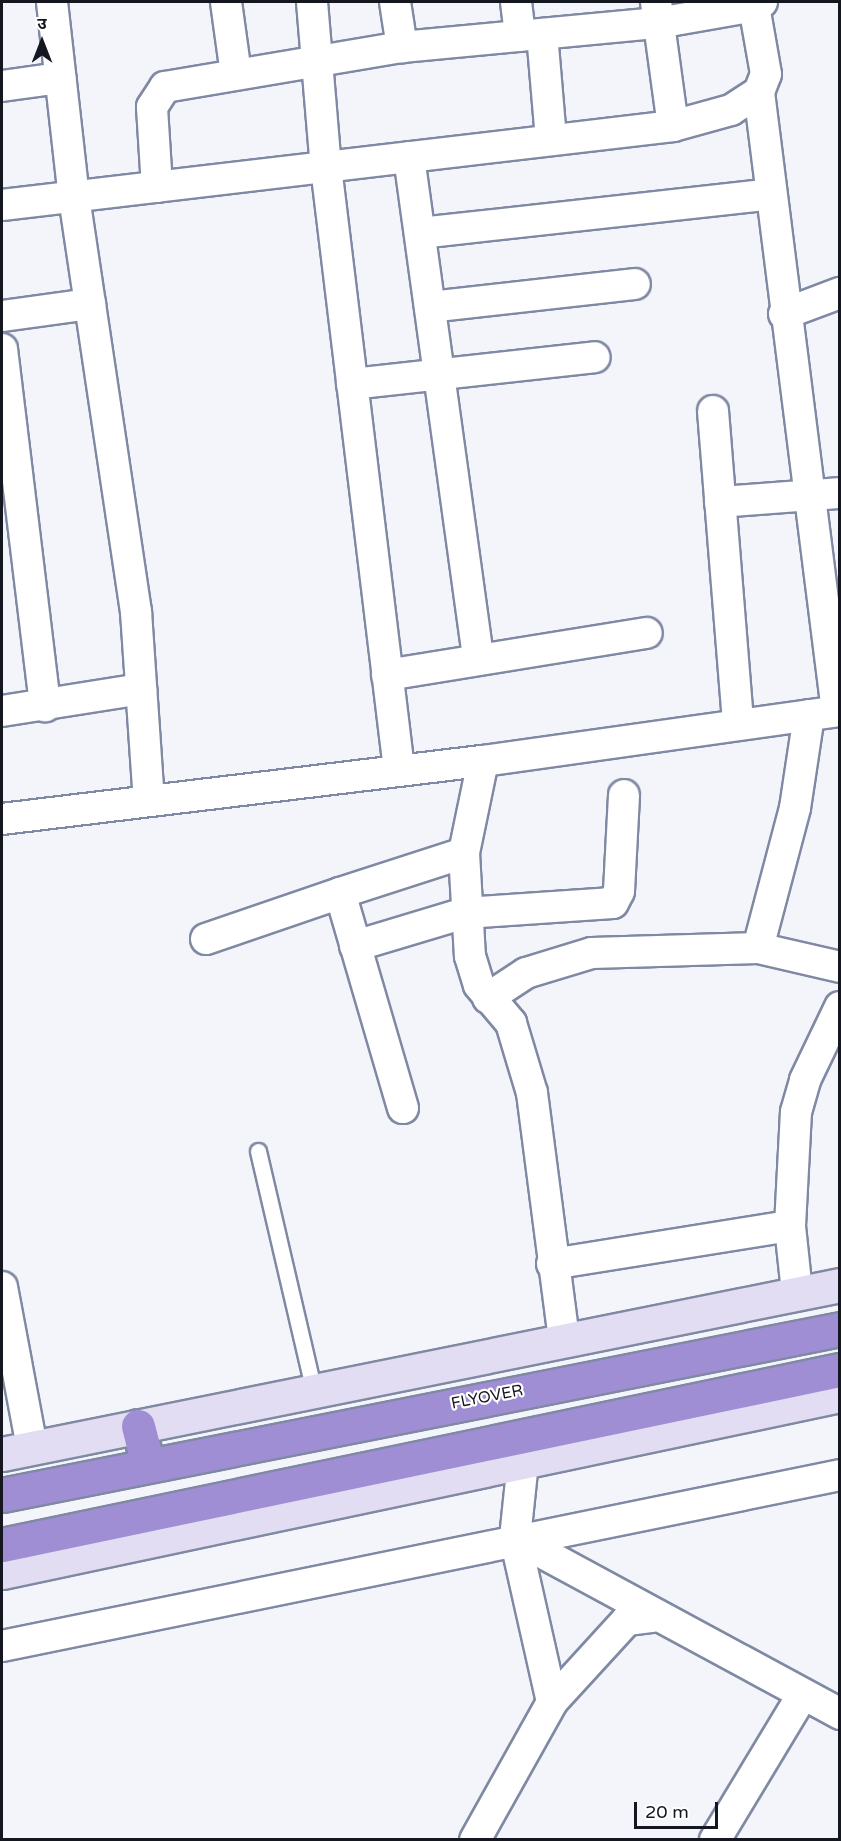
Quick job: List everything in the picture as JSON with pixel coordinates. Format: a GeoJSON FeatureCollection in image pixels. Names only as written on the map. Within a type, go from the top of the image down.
{"type":"FeatureCollection","features":[{"type":"Feature","properties":{"kind":"highway","name":"FLYOVER"},"geometry":{"type":"LineString","coordinates":[[2,1495],[840,1329]]}},
{"type":"Feature","properties":{"kind":"highway"},"geometry":{"type":"LineString","coordinates":[[2,1545],[163,1524],[840,1370]]}},
{"type":"Feature","properties":{"kind":"highway"},"geometry":{"type":"LineString","coordinates":[[138,1426],[142,1466]]}},
{"type":"Feature","properties":{"kind":"street"},"geometry":{"type":"LineString","coordinates":[[52,2],[74,197],[136,612],[149,801]]}},
{"type":"Feature","properties":{"kind":"street"},"geometry":{"type":"LineString","coordinates":[[226,2],[236,74]]}},
{"type":"Feature","properties":{"kind":"street"},"geometry":{"type":"LineString","coordinates":[[312,2],[321,60],[326,167],[399,769]]}},
{"type":"Feature","properties":{"kind":"street"},"geometry":{"type":"LineString","coordinates":[[394,2],[402,47]]}},
{"type":"Feature","properties":{"kind":"street"},"geometry":{"type":"LineString","coordinates":[[516,2],[531,35],[551,140]]}},
{"type":"Feature","properties":{"kind":"street"},"geometry":{"type":"LineString","coordinates":[[158,187],[152,107],[158,92],[236,74],[402,47],[531,35],[657,12],[756,3],[766,74],[759,92],[777,259],[807,494],[829,712],[795,808],[758,948]]}},
{"type":"Feature","properties":{"kind":"street"},"geometry":{"type":"LineString","coordinates":[[657,12],[673,126]]}},
{"type":"Feature","properties":{"kind":"street"},"geometry":{"type":"LineString","coordinates":[[2,86],[60,78]]}},
{"type":"Feature","properties":{"kind":"street"},"geometry":{"type":"LineString","coordinates":[[2,205],[673,126],[731,111],[759,92]]}},
{"type":"Feature","properties":{"kind":"street"},"geometry":{"type":"LineString","coordinates":[[409,157],[478,657]]}},
{"type":"Feature","properties":{"kind":"street"},"geometry":{"type":"LineString","coordinates":[[420,233],[771,194]]}},
{"type":"Feature","properties":{"kind":"street"},"geometry":{"type":"LineString","coordinates":[[430,307],[635,284]]}},
{"type":"Feature","properties":{"kind":"street"},"geometry":{"type":"LineString","coordinates":[[784,314],[840,293]]}},
{"type":"Feature","properties":{"kind":"street"},"geometry":{"type":"LineString","coordinates":[[2,316],[90,304]]}},
{"type":"Feature","properties":{"kind":"street"},"geometry":{"type":"LineString","coordinates":[[2,349],[4,388],[45,706]]}},
{"type":"Feature","properties":{"kind":"street"},"geometry":{"type":"LineString","coordinates":[[352,384],[595,357]]}},
{"type":"Feature","properties":{"kind":"street"},"geometry":{"type":"LineString","coordinates":[[713,411],[720,502],[727,725]]}},
{"type":"Feature","properties":{"kind":"street"},"geometry":{"type":"LineString","coordinates":[[720,502],[840,493]]}},
{"type":"Feature","properties":{"kind":"street"},"geometry":{"type":"LineString","coordinates":[[387,675],[478,657],[647,633]]}},
{"type":"Feature","properties":{"kind":"street"},"geometry":{"type":"LineString","coordinates":[[2,711],[45,706],[141,688]]}},
{"type":"Feature","properties":{"kind":"street"},"geometry":{"type":"LineString","coordinates":[[2,819],[399,769],[477,784],[684,731],[829,712]]}},
{"type":"Feature","properties":{"kind":"street"},"geometry":{"type":"LineString","coordinates":[[477,784],[464,853],[465,913],[470,956],[488,998],[511,1023],[532,1093],[552,1264],[564,1341]]}},
{"type":"Feature","properties":{"kind":"street"},"geometry":{"type":"LineString","coordinates":[[355,946],[465,913],[613,903],[619,891],[624,795]]}},
{"type":"Feature","properties":{"kind":"street"},"geometry":{"type":"LineString","coordinates":[[206,939],[464,853]]}},
{"type":"Feature","properties":{"kind":"street"},"geometry":{"type":"LineString","coordinates":[[340,893],[403,1108]]}},
{"type":"Feature","properties":{"kind":"street"},"geometry":{"type":"LineString","coordinates":[[488,998],[526,973],[592,953],[758,948],[840,967]]}},
{"type":"Feature","properties":{"kind":"street"},"geometry":{"type":"LineString","coordinates":[[797,1292],[790,1226],[796,1112],[840,1007]]}},
{"type":"Feature","properties":{"kind":"street"},"geometry":{"type":"LineString","coordinates":[[552,1264],[790,1226]]}},
{"type":"Feature","properties":{"kind":"street"},"geometry":{"type":"LineString","coordinates":[[2,1287],[21,1393],[17,1451],[840,1285]]}},
{"type":"Feature","properties":{"kind":"street"},"geometry":{"type":"LineString","coordinates":[[2,1572],[163,1524],[523,1462],[840,1395]]}},
{"type":"Feature","properties":{"kind":"street"},"geometry":{"type":"LineString","coordinates":[[523,1462],[515,1538],[552,1702]]}},
{"type":"Feature","properties":{"kind":"street"},"geometry":{"type":"LineString","coordinates":[[2,1646],[515,1538],[840,1476]]}},
{"type":"Feature","properties":{"kind":"street"},"geometry":{"type":"LineString","coordinates":[[515,1538],[653,1617],[840,1714]]}},
{"type":"Feature","properties":{"kind":"street"},"geometry":{"type":"LineString","coordinates":[[475,1839],[552,1702],[627,1620],[653,1617]]}},
{"type":"Feature","properties":{"kind":"street"},"geometry":{"type":"LineString","coordinates":[[715,1839],[802,1696]]}},
{"type":"Feature","properties":{"kind":"lane"},"geometry":{"type":"LineString","coordinates":[[258,1150],[314,1391]]}}]}
